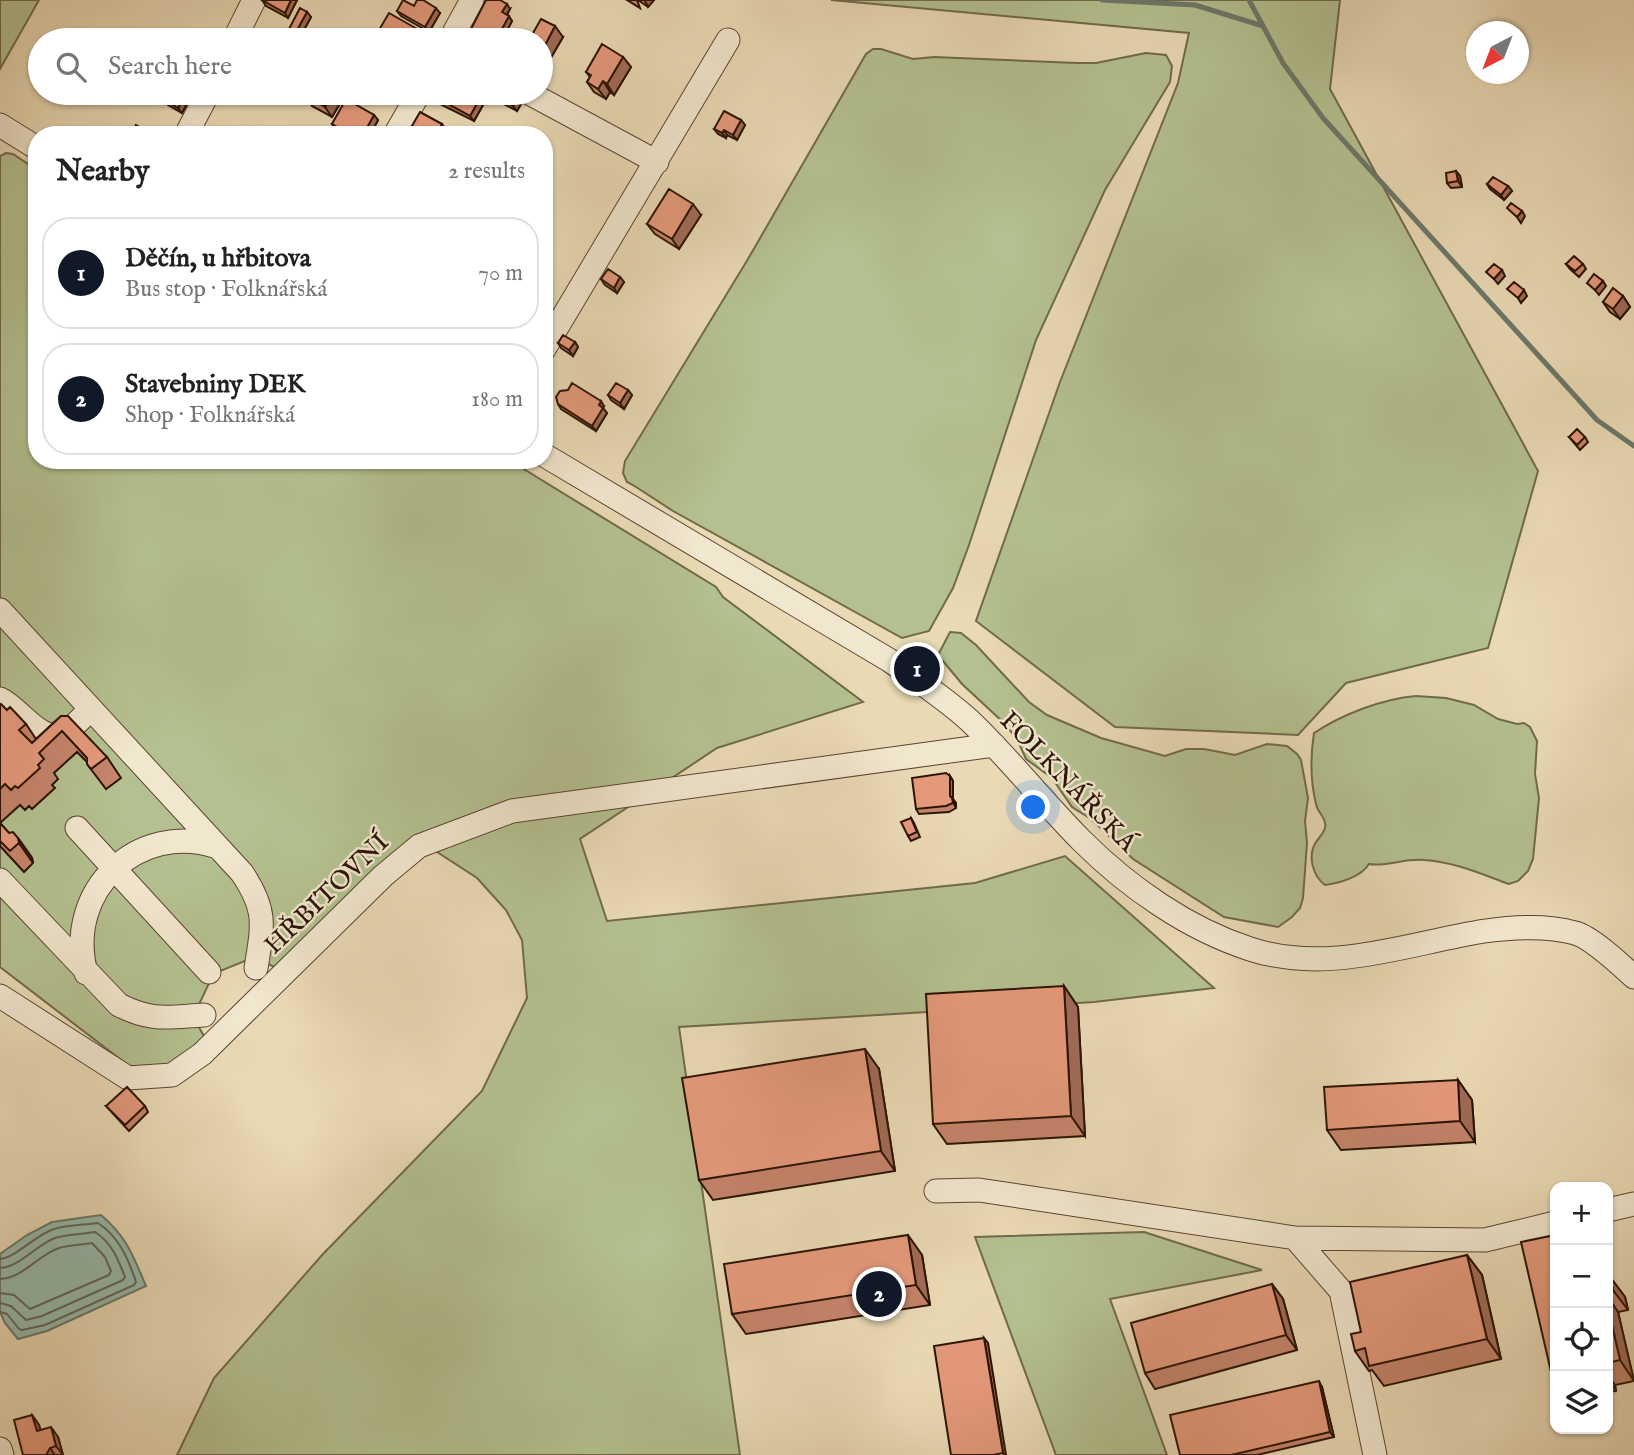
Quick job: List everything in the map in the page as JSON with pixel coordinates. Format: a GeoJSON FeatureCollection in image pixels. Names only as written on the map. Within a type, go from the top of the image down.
{"type":"FeatureCollection","features":[{"type":"Feature","properties":{"kind":"street"},"geometry":{"type":"LineString","coordinates":[[240,28],[254,0]]}},
{"type":"Feature","properties":{"kind":"street"},"geometry":{"type":"LineString","coordinates":[[457,28],[472,0]]}},
{"type":"Feature","properties":{"kind":"street"},"geometry":{"type":"LineString","coordinates":[[553,334],[728,40]]}},
{"type":"Feature","properties":{"kind":"street"},"geometry":{"type":"LineString","coordinates":[[191,126],[202,105]]}},
{"type":"Feature","properties":{"kind":"street"},"geometry":{"type":"LineString","coordinates":[[400,126],[412,105]]}},
{"type":"Feature","properties":{"kind":"street"},"geometry":{"type":"LineString","coordinates":[[551,105],[657,162]]}},
{"type":"Feature","properties":{"kind":"street"},"geometry":{"type":"LineString","coordinates":[[0,125],[28,142]]}},
{"type":"Feature","properties":{"kind":"street","name":"FOLKNÁŘSKÁ"},"geometry":{"type":"LineString","coordinates":[[553,460],[889,660],[941,697],[993,745],[1082,841],[1126,880],[1184,918],[1250,949],[1293,959],[1328,960],[1522,926],[1577,933],[1617,961],[1634,977]]}},
{"type":"Feature","properties":{"kind":"street"},"geometry":{"type":"LineString","coordinates":[[0,610],[242,873],[256,894],[261,911],[262,930],[256,968]]}},
{"type":"Feature","properties":{"kind":"street"},"geometry":{"type":"LineString","coordinates":[[0,699],[20,712],[40,731],[56,736],[66,732],[91,709]]}},
{"type":"Feature","properties":{"kind":"street"},"geometry":{"type":"LineString","coordinates":[[0,731],[20,712]]}},
{"type":"Feature","properties":{"kind":"street","name":"HŘBITOVNÍ"},"geometry":{"type":"LineString","coordinates":[[0,996],[128,1078],[172,1075],[202,1054],[383,876],[419,846],[512,811],[993,745]]}},
{"type":"Feature","properties":{"kind":"street"},"geometry":{"type":"LineString","coordinates":[[77,828],[209,972]]}},
{"type":"Feature","properties":{"kind":"street"},"geometry":{"type":"LineString","coordinates":[[86,973],[82,948],[85,916],[95,893],[114,868],[134,853],[163,843],[188,841],[218,847]]}},
{"type":"Feature","properties":{"kind":"street"},"geometry":{"type":"LineString","coordinates":[[0,880],[119,1005],[138,1014],[163,1019],[204,1015]]}},
{"type":"Feature","properties":{"kind":"street"},"geometry":{"type":"LineString","coordinates":[[936,1191],[979,1189],[1294,1238],[1485,1240],[1550,1224]]}},
{"type":"Feature","properties":{"kind":"street"},"geometry":{"type":"LineString","coordinates":[[1613,1209],[1634,1204]]}},
{"type":"Feature","properties":{"kind":"street"},"geometry":{"type":"LineString","coordinates":[[1294,1238],[1341,1291],[1375,1455]]}},
{"type":"Feature","properties":{"kind":"street"},"geometry":{"type":"LineString","coordinates":[[0,1449],[2,1455]]}},
{"type":"Feature","properties":{"kind":"green space"},"geometry":{"type":"Polygon","coordinates":[[[0,0],[39,0],[0,69],[0,0]]]}},
{"type":"Feature","properties":{"kind":"green space"},"geometry":{"type":"Polygon","coordinates":[[[831,0],[1340,0],[1330,89],[1538,471],[1488,648],[1346,683],[1298,735],[1115,727],[976,621],[1060,382],[1178,83],[1189,33],[831,0]]]}},
{"type":"Feature","properties":{"kind":"green space"},"geometry":{"type":"Polygon","coordinates":[[[873,49],[913,59],[934,57],[1077,63],[1096,63],[1146,53],[1166,55],[1172,66],[1170,82],[1105,190],[1036,340],[953,588],[929,631],[902,638],[673,511],[627,482],[623,473],[625,461],[748,259],[866,54],[873,49]]]}},
{"type":"Feature","properties":{"kind":"green space"},"geometry":{"type":"Polygon","coordinates":[[[13,154],[28,164],[28,469],[524,469],[716,587],[723,597],[863,702],[717,748],[580,839],[607,921],[975,883],[1065,856],[1214,988],[1094,1002],[679,1027],[740,1455],[177,1455],[214,1378],[323,1254],[482,1091],[527,998],[522,940],[506,910],[477,878],[414,837],[276,968],[252,958],[220,971],[210,981],[195,1013],[196,1022],[205,1038],[169,1066],[129,1066],[0,967],[0,156],[13,154]]]}},
{"type":"Feature","properties":{"kind":"green space"},"geometry":{"type":"Polygon","coordinates":[[[950,632],[961,633],[976,645],[1029,702],[1047,715],[1101,738],[1165,756],[1186,749],[1204,749],[1235,755],[1267,744],[1287,746],[1301,760],[1308,798],[1303,898],[1300,908],[1278,927],[1224,917],[1133,859],[1091,819],[1072,807],[1052,778],[1026,759],[1018,741],[1005,724],[962,684],[938,655],[950,632]]]}},
{"type":"Feature","properties":{"kind":"green space"},"geometry":{"type":"Polygon","coordinates":[[[1416,696],[1446,698],[1474,705],[1498,719],[1524,723],[1530,727],[1537,741],[1535,774],[1539,798],[1533,859],[1528,871],[1518,881],[1509,884],[1457,866],[1417,860],[1369,864],[1356,876],[1325,885],[1317,876],[1312,853],[1325,826],[1317,807],[1313,786],[1311,760],[1314,733],[1363,708],[1416,696]]]}},
{"type":"Feature","properties":{"kind":"green space"},"geometry":{"type":"Polygon","coordinates":[[[1144,1232],[1262,1270],[1110,1299],[1167,1455],[1056,1455],[975,1237],[1144,1232]]]}},
{"type":"Feature","properties":{"kind":"water"},"geometry":{"type":"Polygon","coordinates":[[[101,1215],[123,1239],[146,1286],[47,1331],[18,1339],[0,1312],[0,1254],[52,1222],[101,1215]]]}},
{"type":"Feature","properties":{"kind":"building"},"geometry":{"type":"Polygon","coordinates":[[[262,0],[291,0],[285,13],[262,0]]]}},
{"type":"Feature","properties":{"kind":"building"},"geometry":{"type":"Polygon","coordinates":[[[403,0],[414,6],[417,0],[423,0],[436,8],[425,27],[397,11],[403,0]]]}},
{"type":"Feature","properties":{"kind":"building"},"geometry":{"type":"Polygon","coordinates":[[[486,0],[500,0],[507,4],[502,12],[509,16],[502,28],[472,28],[486,0]]]}},
{"type":"Feature","properties":{"kind":"building"},"geometry":{"type":"Polygon","coordinates":[[[300,8],[307,12],[298,28],[290,28],[300,8]]]}},
{"type":"Feature","properties":{"kind":"building"},"geometry":{"type":"Polygon","coordinates":[[[389,13],[415,28],[380,28],[389,13]]]}},
{"type":"Feature","properties":{"kind":"building"},"geometry":{"type":"Polygon","coordinates":[[[541,19],[555,26],[553,30],[536,28],[541,19]]]}},
{"type":"Feature","properties":{"kind":"building"},"geometry":{"type":"Polygon","coordinates":[[[602,44],[623,57],[607,84],[603,81],[598,89],[587,82],[591,75],[586,72],[602,44]]]}},
{"type":"Feature","properties":{"kind":"building"},"geometry":{"type":"Polygon","coordinates":[[[343,105],[356,105],[374,115],[368,126],[332,124],[343,105]]]}},
{"type":"Feature","properties":{"kind":"building"},"geometry":{"type":"Polygon","coordinates":[[[450,105],[476,105],[470,116],[450,105]]]}},
{"type":"Feature","properties":{"kind":"building"},"geometry":{"type":"Polygon","coordinates":[[[724,111],[741,120],[733,135],[714,129],[724,111]]]}},
{"type":"Feature","properties":{"kind":"building"},"geometry":{"type":"Polygon","coordinates":[[[420,112],[442,124],[441,126],[412,126],[420,112]]]}},
{"type":"Feature","properties":{"kind":"building"},"geometry":{"type":"Polygon","coordinates":[[[1456,171],[1458,181],[1447,183],[1446,173],[1456,171]]]}},
{"type":"Feature","properties":{"kind":"building"},"geometry":{"type":"Polygon","coordinates":[[[1493,177],[1508,186],[1501,195],[1487,184],[1493,177]]]}},
{"type":"Feature","properties":{"kind":"building"},"geometry":{"type":"Polygon","coordinates":[[[669,189],[693,204],[672,239],[647,224],[669,189]]]}},
{"type":"Feature","properties":{"kind":"building"},"geometry":{"type":"Polygon","coordinates":[[[1511,203],[1522,211],[1517,217],[1507,208],[1511,203]]]}},
{"type":"Feature","properties":{"kind":"building"},"geometry":{"type":"Polygon","coordinates":[[[1574,256],[1583,264],[1575,271],[1566,264],[1574,256]]]}},
{"type":"Feature","properties":{"kind":"building"},"geometry":{"type":"Polygon","coordinates":[[[1494,264],[1502,270],[1494,279],[1486,272],[1494,264]]]}},
{"type":"Feature","properties":{"kind":"building"},"geometry":{"type":"Polygon","coordinates":[[[608,269],[620,277],[614,288],[601,279],[608,269]]]}},
{"type":"Feature","properties":{"kind":"building"},"geometry":{"type":"Polygon","coordinates":[[[1594,274],[1603,281],[1595,290],[1587,283],[1594,274]]]}},
{"type":"Feature","properties":{"kind":"building"},"geometry":{"type":"Polygon","coordinates":[[[1514,282],[1524,290],[1518,298],[1507,289],[1514,282]]]}},
{"type":"Feature","properties":{"kind":"building"},"geometry":{"type":"Polygon","coordinates":[[[1613,288],[1623,296],[1613,309],[1603,302],[1613,288]]]}},
{"type":"Feature","properties":{"kind":"building"},"geometry":{"type":"Polygon","coordinates":[[[563,335],[575,342],[569,350],[558,343],[563,335]]]}},
{"type":"Feature","properties":{"kind":"building"},"geometry":{"type":"Polygon","coordinates":[[[572,383],[601,401],[599,405],[603,408],[592,426],[558,404],[556,397],[560,391],[568,390],[572,383]]]}},
{"type":"Feature","properties":{"kind":"building"},"geometry":{"type":"Polygon","coordinates":[[[616,383],[628,390],[620,403],[608,395],[616,383]]]}},
{"type":"Feature","properties":{"kind":"building"},"geometry":{"type":"Polygon","coordinates":[[[1577,429],[1585,437],[1577,445],[1569,437],[1577,429]]]}},
{"type":"Feature","properties":{"kind":"building"},"geometry":{"type":"Polygon","coordinates":[[[1,704],[7,710],[10,707],[26,724],[19,730],[32,743],[61,716],[68,716],[107,757],[91,769],[87,758],[62,731],[39,753],[44,759],[38,765],[40,768],[18,788],[15,786],[11,790],[5,784],[0,789],[1,704]]]}},
{"type":"Feature","properties":{"kind":"building"},"geometry":{"type":"Polygon","coordinates":[[[946,773],[950,776],[950,796],[953,803],[916,809],[912,778],[946,773]]]}},
{"type":"Feature","properties":{"kind":"building"},"geometry":{"type":"Polygon","coordinates":[[[911,818],[917,832],[908,836],[901,822],[911,818]]]}},
{"type":"Feature","properties":{"kind":"building"},"geometry":{"type":"Polygon","coordinates":[[[0,823],[18,838],[19,843],[10,851],[0,841],[0,823]]]}},
{"type":"Feature","properties":{"kind":"building"},"geometry":{"type":"Polygon","coordinates":[[[1064,986],[1071,1116],[933,1124],[926,994],[1064,986]]]}},
{"type":"Feature","properties":{"kind":"building"},"geometry":{"type":"Polygon","coordinates":[[[865,1049],[881,1151],[699,1180],[682,1078],[865,1049]]]}},
{"type":"Feature","properties":{"kind":"building"},"geometry":{"type":"Polygon","coordinates":[[[1458,1080],[1460,1121],[1327,1130],[1324,1087],[1458,1080]]]}},
{"type":"Feature","properties":{"kind":"building"},"geometry":{"type":"Polygon","coordinates":[[[127,1087],[145,1106],[125,1125],[106,1106],[127,1087]]]}},
{"type":"Feature","properties":{"kind":"building"},"geometry":{"type":"Polygon","coordinates":[[[908,1235],[916,1285],[732,1314],[724,1264],[908,1235]]]}},
{"type":"Feature","properties":{"kind":"building"},"geometry":{"type":"Polygon","coordinates":[[[1550,1236],[1550,1367],[1521,1242],[1550,1236]]]}},
{"type":"Feature","properties":{"kind":"building"},"geometry":{"type":"Polygon","coordinates":[[[1467,1255],[1487,1339],[1369,1366],[1365,1348],[1355,1351],[1351,1334],[1361,1332],[1350,1282],[1467,1255]]]}},
{"type":"Feature","properties":{"kind":"building"},"geometry":{"type":"Polygon","coordinates":[[[1272,1284],[1286,1335],[1145,1373],[1131,1323],[1272,1284]]]}},
{"type":"Feature","properties":{"kind":"building"},"geometry":{"type":"Polygon","coordinates":[[[1613,1330],[1620,1360],[1613,1362],[1613,1330]]]}},
{"type":"Feature","properties":{"kind":"building"},"geometry":{"type":"Polygon","coordinates":[[[984,1338],[1003,1453],[951,1455],[934,1346],[984,1338]]]}},
{"type":"Feature","properties":{"kind":"building"},"geometry":{"type":"Polygon","coordinates":[[[1319,1381],[1330,1432],[1231,1455],[1180,1455],[1170,1415],[1319,1381]]]}},
{"type":"Feature","properties":{"kind":"building"},"geometry":{"type":"Polygon","coordinates":[[[32,1415],[37,1431],[51,1427],[56,1446],[50,1448],[46,1455],[23,1455],[14,1420],[32,1415]]]}},
{"type":"Feature","properties":{"kind":"waterway"},"geometry":{"type":"LineString","coordinates":[[1102,0],[1195,5],[1263,26]]}},
{"type":"Feature","properties":{"kind":"waterway"},"geometry":{"type":"LineString","coordinates":[[1249,0],[1283,63],[1323,118],[1597,420],[1634,446]]}},
{"type":"Feature","properties":{"kind":"place","name":"Děčín, u hřbitova"},"geometry":{"type":"Point","coordinates":[917,669]}},
{"type":"Feature","properties":{"kind":"place","name":"Stavebniny DEK"},"geometry":{"type":"Point","coordinates":[879,1294]}}]}
